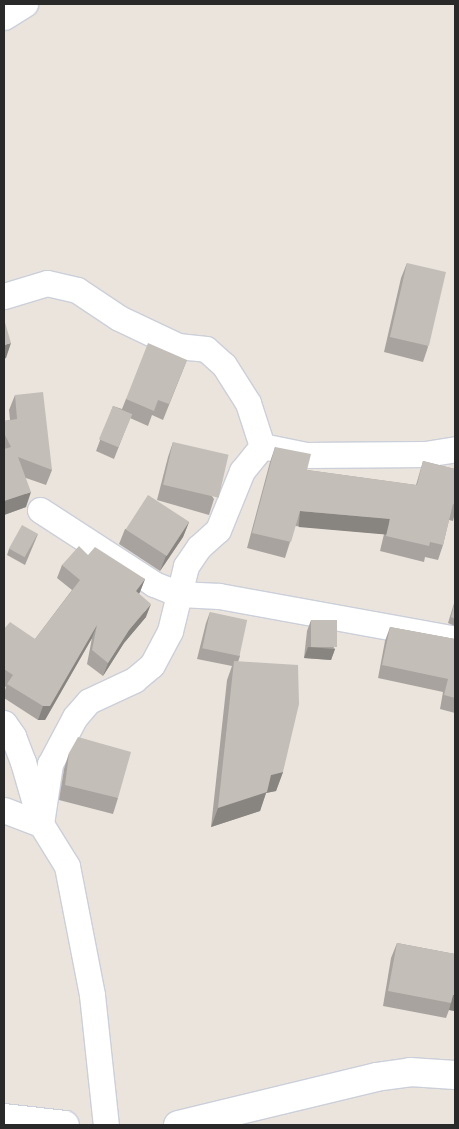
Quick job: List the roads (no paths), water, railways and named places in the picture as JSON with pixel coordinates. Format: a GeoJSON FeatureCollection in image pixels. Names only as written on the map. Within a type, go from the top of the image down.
{"type":"FeatureCollection","features":[{"type":"Feature","properties":{"kind":"street"},"geometry":{"type":"LineString","coordinates":[[4,17],[25,4]]}},
{"type":"Feature","properties":{"kind":"street"},"geometry":{"type":"LineString","coordinates":[[4,296],[47,283],[77,290],[119,318],[178,346],[206,349],[224,365],[248,403],[262,446]]}},
{"type":"Feature","properties":{"kind":"street"},"geometry":{"type":"LineString","coordinates":[[262,446],[306,455],[425,454],[455,449]]}},
{"type":"Feature","properties":{"kind":"street"},"geometry":{"type":"LineString","coordinates":[[41,824],[50,764],[75,717],[89,701],[134,680],[152,665],[170,631],[186,566],[199,547],[218,530],[242,471],[262,446]]}},
{"type":"Feature","properties":{"kind":"street"},"geometry":{"type":"LineString","coordinates":[[40,510],[154,584],[179,594],[219,596],[455,638]]}},
{"type":"Feature","properties":{"kind":"street"},"geometry":{"type":"LineString","coordinates":[[4,723],[13,736],[23,762],[41,824],[67,866],[92,995],[106,1125]]}},
{"type":"Feature","properties":{"kind":"street"},"geometry":{"type":"LineString","coordinates":[[4,810],[41,824]]}},
{"type":"Feature","properties":{"kind":"street"},"geometry":{"type":"LineString","coordinates":[[178,1125],[376,1077],[410,1072],[455,1075]]}},
{"type":"Feature","properties":{"kind":"street"},"geometry":{"type":"LineString","coordinates":[[4,1118],[53,1125]]}}]}
